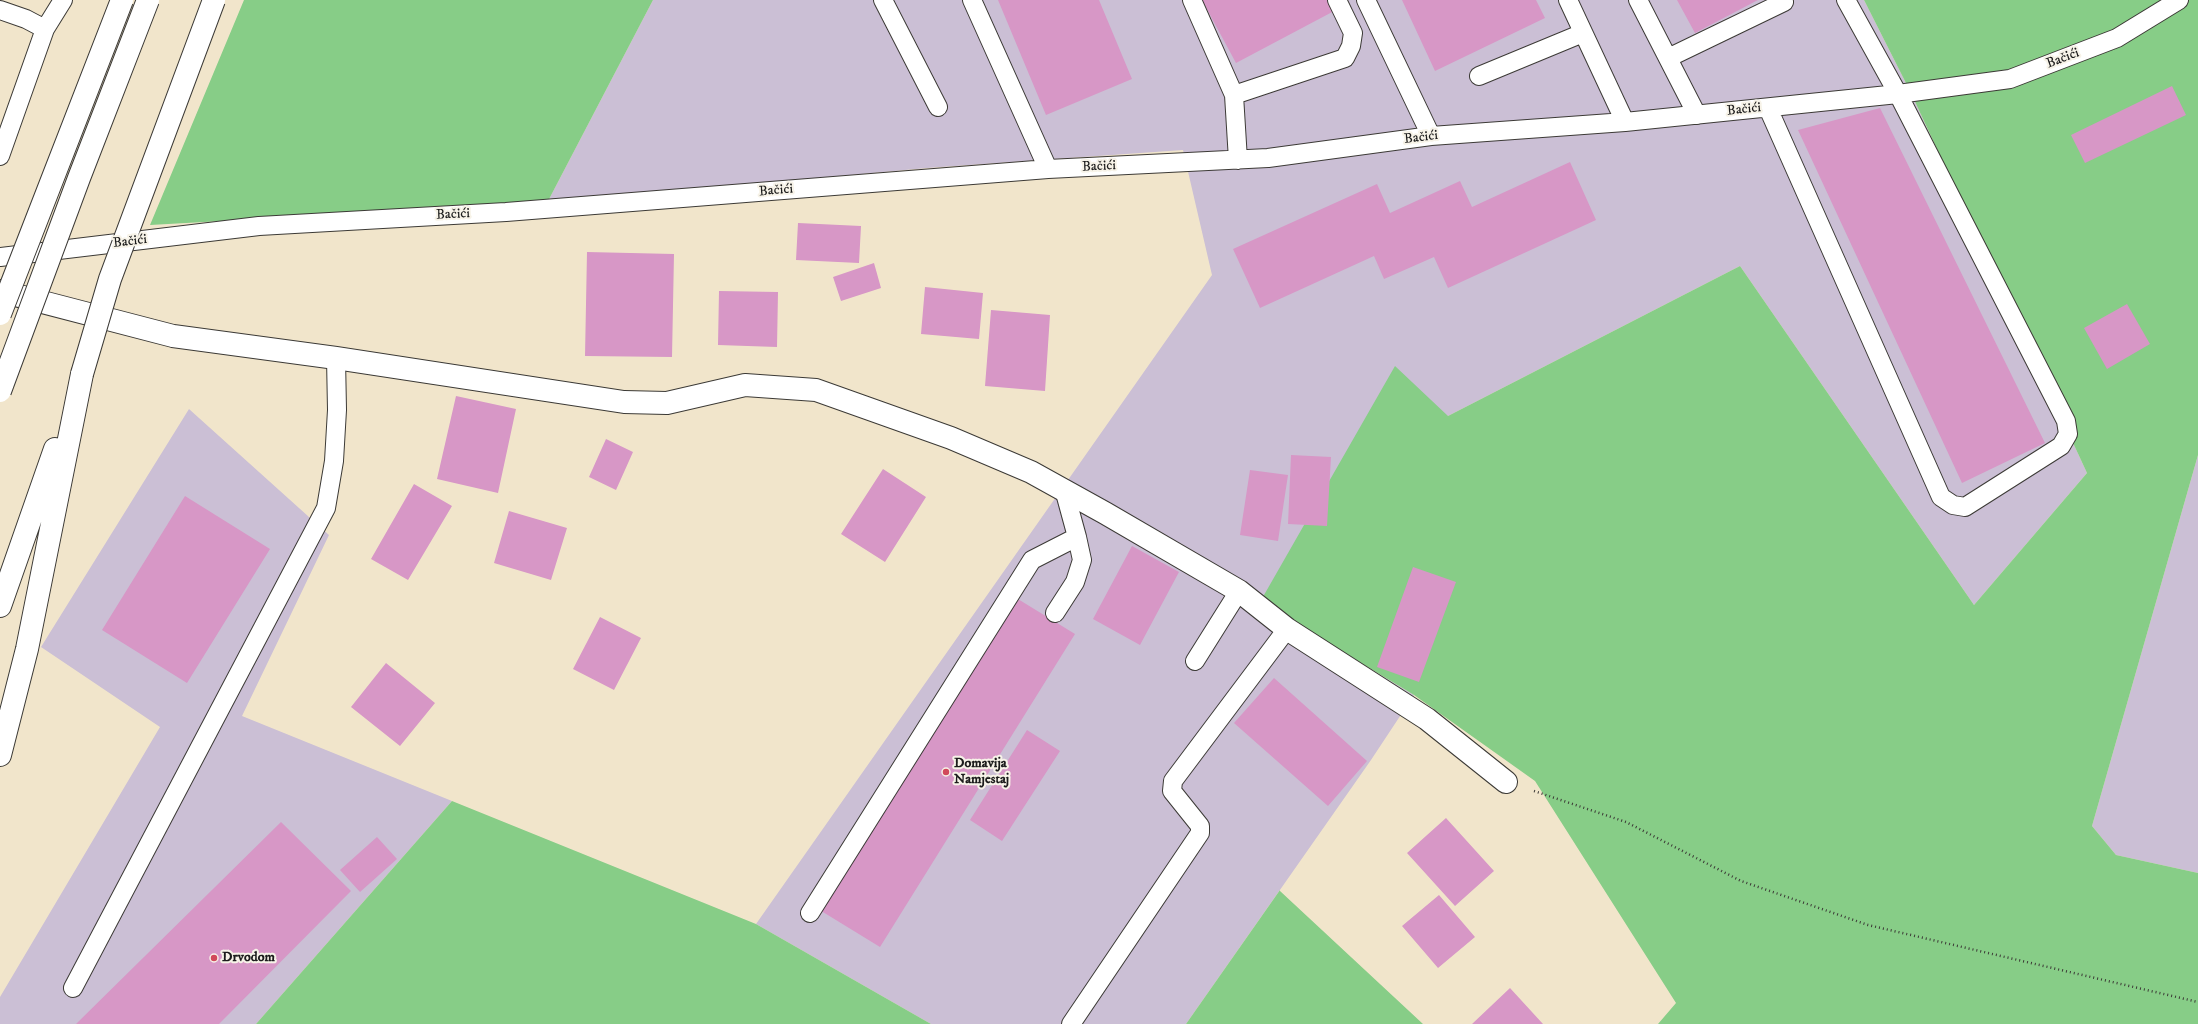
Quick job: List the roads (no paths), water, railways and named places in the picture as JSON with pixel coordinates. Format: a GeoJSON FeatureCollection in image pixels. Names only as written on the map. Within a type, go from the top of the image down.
{"type":"FeatureCollection","features":[{"type":"Feature","properties":{"kind":"main road"},"geometry":{"type":"LineString","coordinates":[[0,314],[122,0]]}},
{"type":"Feature","properties":{"kind":"main road"},"geometry":{"type":"LineString","coordinates":[[0,391],[79,178],[148,0]]}},
{"type":"Feature","properties":{"kind":"main road"},"geometry":{"type":"LineString","coordinates":[[0,606],[82,374],[110,279],[214,0]]}},
{"type":"Feature","properties":{"kind":"main road"},"geometry":{"type":"LineString","coordinates":[[0,291],[173,336],[336,358],[624,402],[667,403],[699,397],[745,385],[816,390],[951,438],[1031,472],[1065,493],[1105,513],[1239,591],[1287,629],[1427,719],[1506,782]]}},
{"type":"Feature","properties":{"kind":"main road"},"geometry":{"type":"LineString","coordinates":[[0,755],[27,649],[82,374]]}},
{"type":"Feature","properties":{"kind":"lane"},"geometry":{"type":"LineString","coordinates":[[0,156],[45,29],[64,0]]}},
{"type":"Feature","properties":{"kind":"lane"},"geometry":{"type":"LineString","coordinates":[[883,0],[938,106]]}},
{"type":"Feature","properties":{"kind":"lane"},"geometry":{"type":"LineString","coordinates":[[972,0],[1048,169]]}},
{"type":"Feature","properties":{"kind":"lane"},"geometry":{"type":"LineString","coordinates":[[1192,0],[1234,95],[1238,160]]}},
{"type":"Feature","properties":{"kind":"lane"},"geometry":{"type":"LineString","coordinates":[[1234,95],[1345,58],[1351,46],[1353,33],[1337,0]]}},
{"type":"Feature","properties":{"kind":"lane"},"geometry":{"type":"LineString","coordinates":[[1366,0],[1431,136]]}},
{"type":"Feature","properties":{"kind":"lane"},"geometry":{"type":"LineString","coordinates":[[1568,0],[1625,122]]}},
{"type":"Feature","properties":{"kind":"lane"},"geometry":{"type":"LineString","coordinates":[[1638,0],[1697,115]]}},
{"type":"Feature","properties":{"kind":"lane"},"geometry":{"type":"LineString","coordinates":[[1768,108],[1941,497],[1953,505],[1965,506],[2061,446],[2068,434],[2066,422],[1898,94],[1846,0]]}},
{"type":"Feature","properties":{"kind":"lane","name":"Bačići"},"geometry":{"type":"LineString","coordinates":[[0,257],[259,226],[506,212],[1048,169],[1268,158],[1431,136],[1625,122],[1898,94],[2010,79],[2117,38],[2179,0]]}},
{"type":"Feature","properties":{"kind":"lane"},"geometry":{"type":"LineString","coordinates":[[1668,58],[1784,2]]}},
{"type":"Feature","properties":{"kind":"lane"},"geometry":{"type":"LineString","coordinates":[[0,10],[26,19],[45,29]]}},
{"type":"Feature","properties":{"kind":"lane"},"geometry":{"type":"LineString","coordinates":[[1479,76],[1584,33]]}},
{"type":"Feature","properties":{"kind":"lane"},"geometry":{"type":"LineString","coordinates":[[72,988],[326,508],[334,462],[337,410],[336,358]]}},
{"type":"Feature","properties":{"kind":"lane"},"geometry":{"type":"LineString","coordinates":[[1055,613],[1075,582],[1082,560],[1065,493]]}},
{"type":"Feature","properties":{"kind":"lane"},"geometry":{"type":"LineString","coordinates":[[810,913],[1032,560],[1077,537]]}},
{"type":"Feature","properties":{"kind":"lane"},"geometry":{"type":"LineString","coordinates":[[1195,661],[1239,591]]}},
{"type":"Feature","properties":{"kind":"lane"},"geometry":{"type":"LineString","coordinates":[[1071,1024],[1200,833],[1200,826],[1172,791],[1174,780],[1287,629]]}},
{"type":"Feature","properties":{"kind":"place","name":"Domavija Namjestaj"},"geometry":{"type":"Point","coordinates":[946,772]}},
{"type":"Feature","properties":{"kind":"place","name":"Drvodom"},"geometry":{"type":"Point","coordinates":[214,958]}}]}
